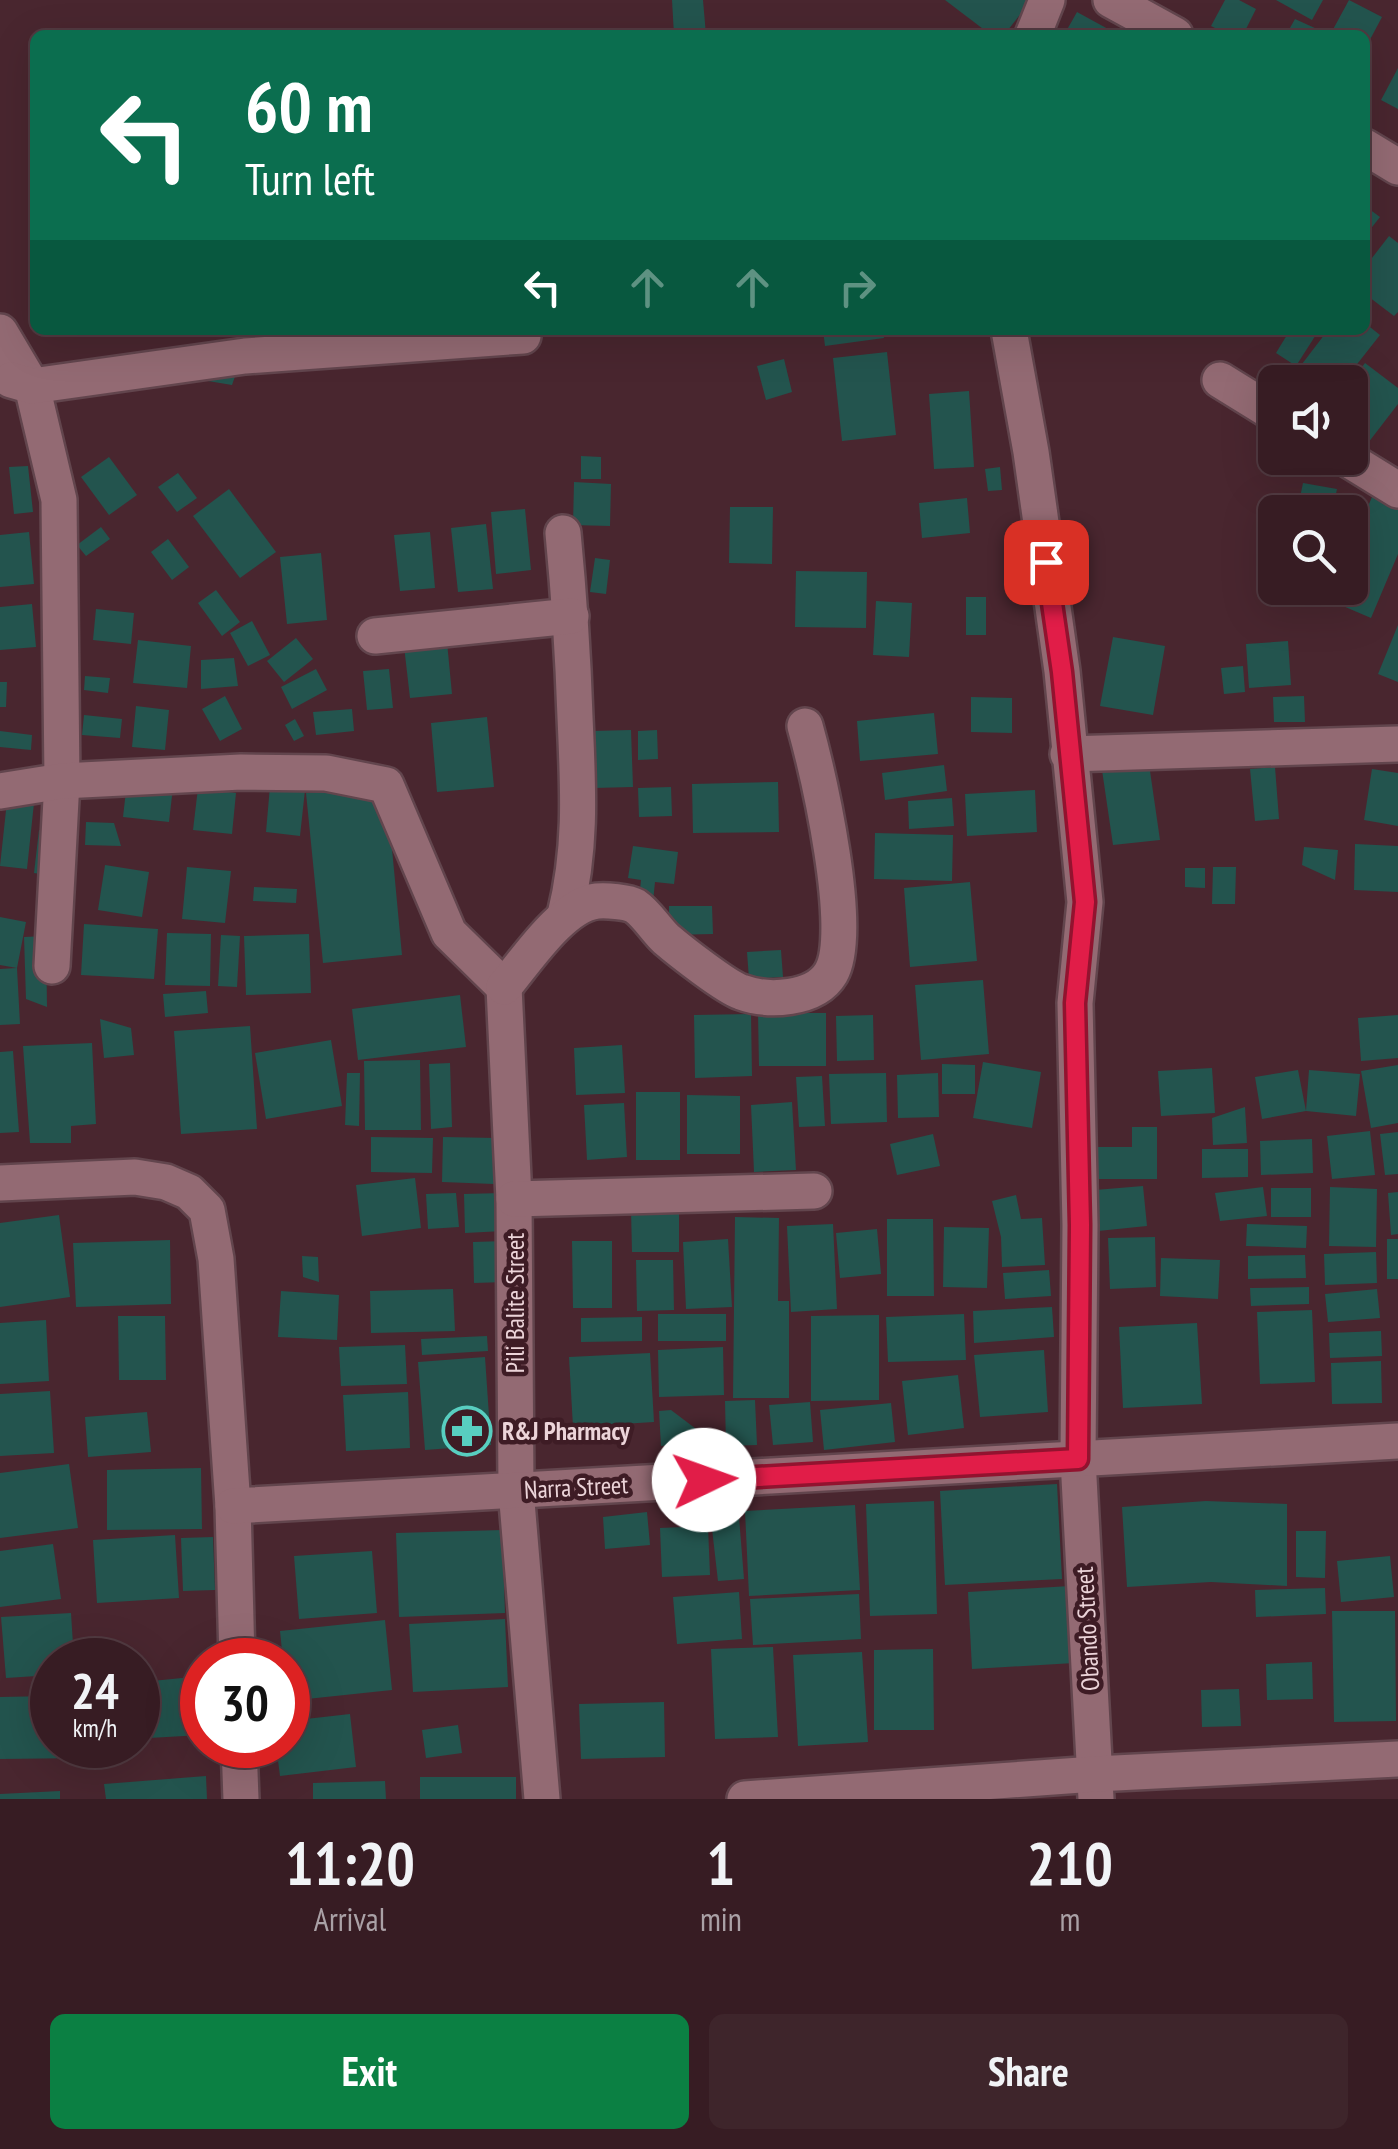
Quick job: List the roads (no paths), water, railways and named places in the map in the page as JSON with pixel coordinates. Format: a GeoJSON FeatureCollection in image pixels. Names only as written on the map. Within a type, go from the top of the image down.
{"type":"FeatureCollection","features":[{"type":"Feature","properties":{"kind":"street"},"geometry":{"type":"LineString","coordinates":[[1034,30],[1047,0]]}},
{"type":"Feature","properties":{"kind":"street"},"geometry":{"type":"LineString","coordinates":[[1111,0],[1165,30]]}},
{"type":"Feature","properties":{"kind":"street"},"geometry":{"type":"LineString","coordinates":[[1370,150],[1398,167]]}},
{"type":"Feature","properties":{"kind":"street"},"geometry":{"type":"LineString","coordinates":[[0,332],[58,500],[62,782],[52,966]]}},
{"type":"Feature","properties":{"kind":"street","name":"Obando Street"},"geometry":{"type":"LineString","coordinates":[[1010,335],[1034,471],[1062,672],[1085,902],[1075,1003],[1080,1225],[1078,1459],[1096,1786]]}},
{"type":"Feature","properties":{"kind":"street"},"geometry":{"type":"LineString","coordinates":[[16,382],[245,356],[523,336]]}},
{"type":"Feature","properties":{"kind":"street"},"geometry":{"type":"LineString","coordinates":[[1220,380],[1258,403]]}},
{"type":"Feature","properties":{"kind":"street"},"geometry":{"type":"LineString","coordinates":[[1368,472],[1398,490]]}},
{"type":"Feature","properties":{"kind":"street"},"geometry":{"type":"LineString","coordinates":[[563,533],[571,616],[578,801],[576,868],[565,915]]}},
{"type":"Feature","properties":{"kind":"street"},"geometry":{"type":"LineString","coordinates":[[374,636],[571,616]]}},
{"type":"Feature","properties":{"kind":"street"},"geometry":{"type":"LineString","coordinates":[[0,791],[62,782],[241,772],[326,774],[386,785],[449,932],[504,986],[565,915],[596,901],[634,905],[666,939],[739,992],[779,998],[808,992],[831,974],[839,946],[826,813],[805,726]]}},
{"type":"Feature","properties":{"kind":"street"},"geometry":{"type":"LineString","coordinates":[[1068,754],[1398,744]]}},
{"type":"Feature","properties":{"kind":"street","name":"Pili Balite Street"},"geometry":{"type":"LineString","coordinates":[[504,986],[514,1199],[516,1490],[542,1799]]}},
{"type":"Feature","properties":{"kind":"street"},"geometry":{"type":"LineString","coordinates":[[0,1183],[98,1178],[166,1182],[189,1192],[207,1210],[216,1259],[233,1506],[236,1638]]}},
{"type":"Feature","properties":{"kind":"street"},"geometry":{"type":"LineString","coordinates":[[514,1199],[814,1191]]}},
{"type":"Feature","properties":{"kind":"street","name":"Narra Street"},"geometry":{"type":"LineString","coordinates":[[233,1506],[1398,1442]]}},
{"type":"Feature","properties":{"kind":"street"},"geometry":{"type":"LineString","coordinates":[[745,1799],[1096,1786],[1398,1759]]}},
{"type":"Feature","properties":{"kind":"street"},"geometry":{"type":"LineString","coordinates":[[239,1768],[240,1799]]}},
{"type":"Feature","properties":{"kind":"place","name":"R&J Pharmacy"},"geometry":{"type":"Point","coordinates":[467,1431]}}]}
